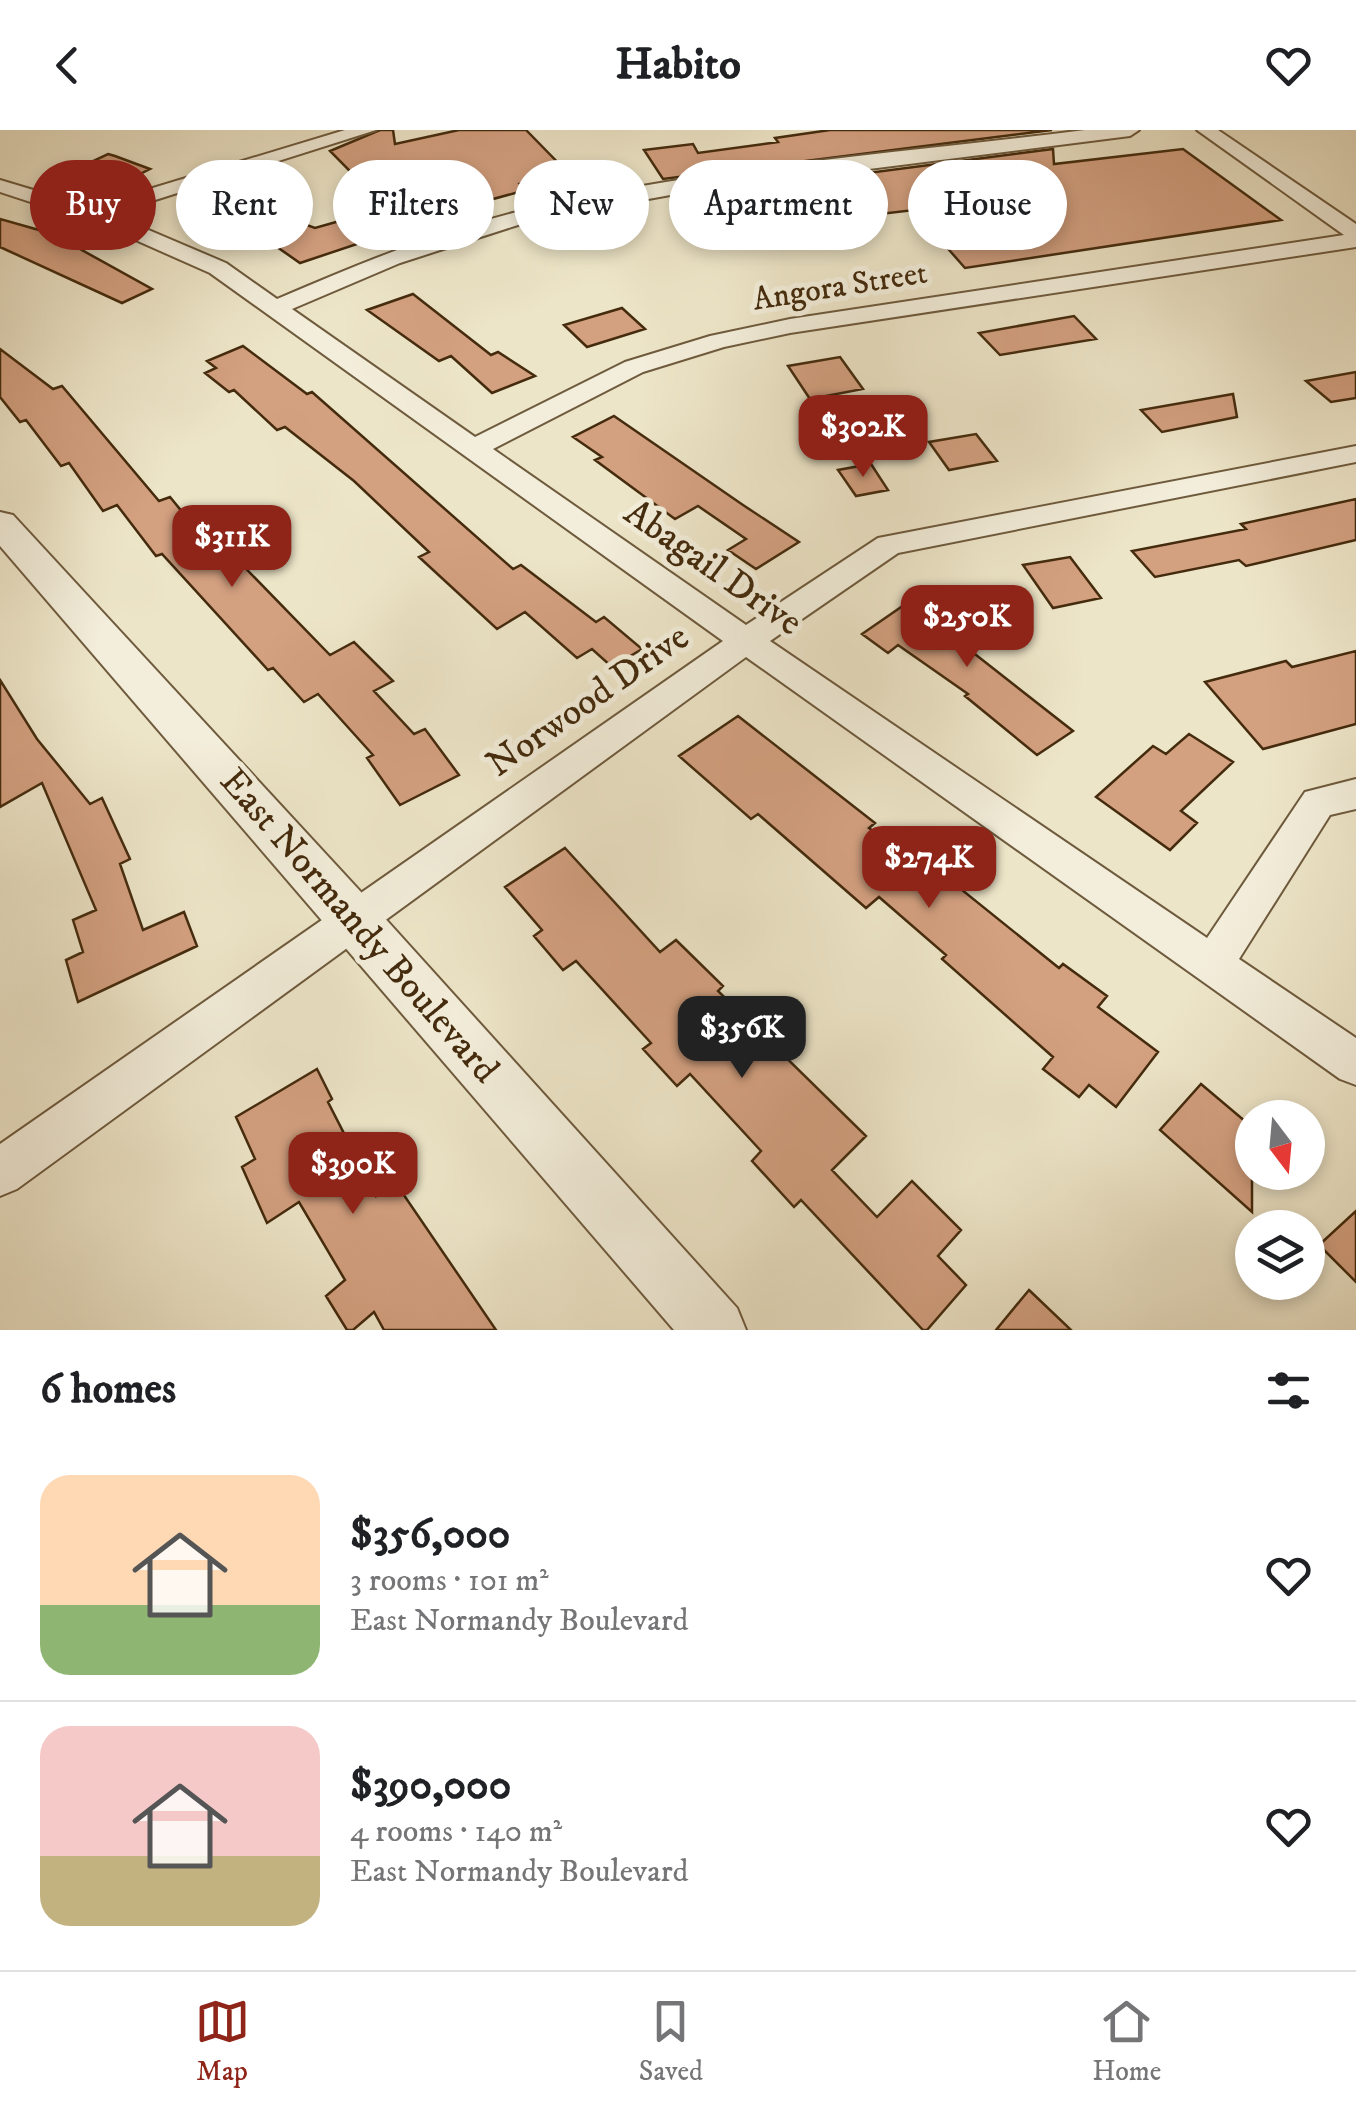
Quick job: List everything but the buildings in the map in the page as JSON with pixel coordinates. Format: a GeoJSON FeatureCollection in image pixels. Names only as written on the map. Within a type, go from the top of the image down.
{"type":"FeatureCollection","features":[{"type":"Feature","properties":{"kind":"street"},"geometry":{"type":"LineString","coordinates":[[156,193],[367,130]]}},
{"type":"Feature","properties":{"kind":"street"},"geometry":{"type":"LineString","coordinates":[[277,307],[392,258],[516,219],[687,186],[1130,130]]}},
{"type":"Feature","properties":{"kind":"street"},"geometry":{"type":"LineString","coordinates":[[1206,130],[1356,237]]}},
{"type":"Feature","properties":{"kind":"street","name":"Abagail Drive"},"geometry":{"type":"LineString","coordinates":[[0,186],[30,195]]}},
{"type":"Feature","properties":{"kind":"street","name":"Angora Street"},"geometry":{"type":"LineString","coordinates":[[474,448],[634,366],[719,340],[1356,237]]}},
{"type":"Feature","properties":{"kind":"street","name":"Abagail Drive"},"geometry":{"type":"LineString","coordinates":[[156,239],[185,251],[277,307],[746,641],[1356,1064]]}},
{"type":"Feature","properties":{"kind":"street","name":"Norwood Drive"},"geometry":{"type":"LineString","coordinates":[[0,1172],[746,641],[888,545],[1356,454]]}},
{"type":"Feature","properties":{"kind":"street","name":"East Normandy Boulevard"},"geometry":{"type":"LineString","coordinates":[[0,524],[355,919],[715,1330]]}},
{"type":"Feature","properties":{"kind":"street"},"geometry":{"type":"LineString","coordinates":[[1214,963],[1318,803],[1356,794]]}}]}
